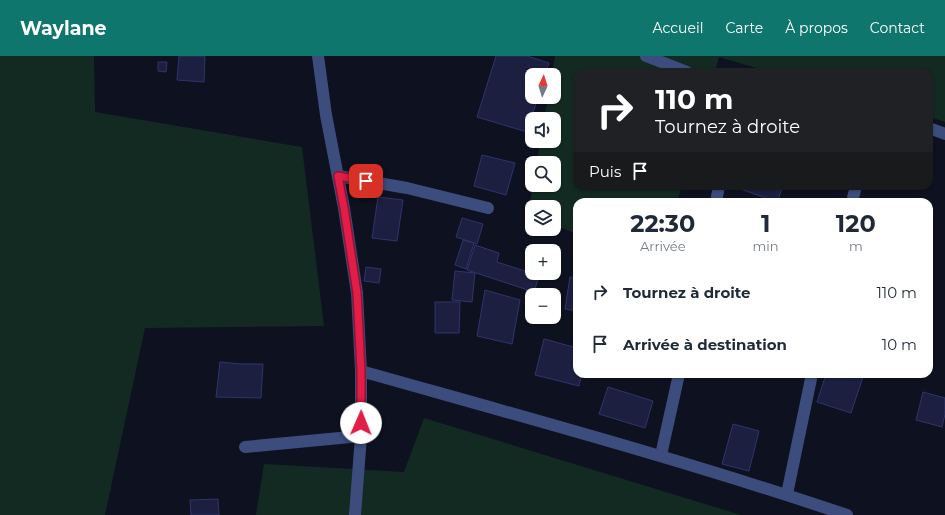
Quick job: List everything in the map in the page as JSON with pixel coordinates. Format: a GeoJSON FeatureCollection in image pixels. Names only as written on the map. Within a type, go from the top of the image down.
{"type":"FeatureCollection","features":[{"type":"Feature","properties":{"kind":"street"},"geometry":{"type":"LineString","coordinates":[[318,56],[326,115],[344,208],[357,293],[361,371],[361,436],[355,515]]}},
{"type":"Feature","properties":{"kind":"street"},"geometry":{"type":"LineString","coordinates":[[646,56],[678,68]]}},
{"type":"Feature","properties":{"kind":"street"},"geometry":{"type":"LineString","coordinates":[[933,130],[945,134]]}},
{"type":"Feature","properties":{"kind":"street"},"geometry":{"type":"LineString","coordinates":[[338,176],[407,188],[488,208]]}},
{"type":"Feature","properties":{"kind":"street"},"geometry":{"type":"LineString","coordinates":[[361,371],[661,455],[787,494],[848,515]]}},
{"type":"Feature","properties":{"kind":"street"},"geometry":{"type":"LineString","coordinates":[[661,455],[678,378]]}},
{"type":"Feature","properties":{"kind":"street"},"geometry":{"type":"LineString","coordinates":[[787,494],[811,378]]}},
{"type":"Feature","properties":{"kind":"street"},"geometry":{"type":"LineString","coordinates":[[245,447],[361,436]]}},
{"type":"Feature","properties":{"kind":"green space"},"geometry":{"type":"Polygon","coordinates":[[[0,56],[94,56],[95,112],[302,147],[324,326],[145,328],[105,515],[0,515],[0,56]]]}},
{"type":"Feature","properties":{"kind":"green space"},"geometry":{"type":"Polygon","coordinates":[[[555,56],[945,56],[945,122],[933,118],[933,68],[756,68],[719,57],[716,68],[573,68],[573,190],[681,190],[678,198],[573,198],[573,232],[561,228],[561,200],[530,200],[532,192],[561,192],[561,156],[538,156],[539,148],[561,148],[561,112],[545,112],[547,104],[561,104],[561,68],[553,68],[555,56]]]}},
{"type":"Feature","properties":{"kind":"green space"},"geometry":{"type":"Polygon","coordinates":[[[424,418],[741,515],[256,515],[264,464],[404,472],[424,418]]]}},
{"type":"Feature","properties":{"kind":"building"},"geometry":{"type":"Polygon","coordinates":[[[179,56],[205,56],[204,82],[177,80],[179,56]]]}},
{"type":"Feature","properties":{"kind":"building"},"geometry":{"type":"Polygon","coordinates":[[[496,56],[527,56],[549,63],[547,68],[525,68],[525,104],[536,104],[533,112],[525,112],[525,131],[477,117],[496,56]]]}},
{"type":"Feature","properties":{"kind":"building"},"geometry":{"type":"Polygon","coordinates":[[[158,62],[167,62],[166,72],[158,71],[158,62]]]}},
{"type":"Feature","properties":{"kind":"building"},"geometry":{"type":"Polygon","coordinates":[[[482,155],[515,163],[506,195],[474,186],[482,155]]]}},
{"type":"Feature","properties":{"kind":"building"},"geometry":{"type":"Polygon","coordinates":[[[743,190],[782,190],[778,198],[766,198],[743,190]]]}},
{"type":"Feature","properties":{"kind":"building"},"geometry":{"type":"Polygon","coordinates":[[[378,197],[403,200],[397,241],[372,238],[378,197]]]}},
{"type":"Feature","properties":{"kind":"building"},"geometry":{"type":"Polygon","coordinates":[[[462,218],[483,224],[477,244],[456,237],[462,218]]]}},
{"type":"Feature","properties":{"kind":"building"},"geometry":{"type":"Polygon","coordinates":[[[463,240],[474,243],[466,269],[455,265],[463,240]]]}},
{"type":"Feature","properties":{"kind":"building"},"geometry":{"type":"Polygon","coordinates":[[[475,245],[499,253],[497,262],[525,271],[525,280],[538,280],[535,288],[525,289],[467,270],[475,245]]]}},
{"type":"Feature","properties":{"kind":"building"},"geometry":{"type":"Polygon","coordinates":[[[366,267],[381,269],[379,283],[364,281],[366,267]]]}},
{"type":"Feature","properties":{"kind":"building"},"geometry":{"type":"Polygon","coordinates":[[[455,271],[475,273],[472,302],[452,300],[455,271]]]}},
{"type":"Feature","properties":{"kind":"building"},"geometry":{"type":"Polygon","coordinates":[[[570,277],[573,277],[573,310],[565,309],[570,277]]]}},
{"type":"Feature","properties":{"kind":"building"},"geometry":{"type":"Polygon","coordinates":[[[485,290],[520,300],[512,344],[477,336],[485,290]]]}},
{"type":"Feature","properties":{"kind":"building"},"geometry":{"type":"Polygon","coordinates":[[[435,302],[460,302],[459,333],[435,333],[435,302]]]}},
{"type":"Feature","properties":{"kind":"building"},"geometry":{"type":"Polygon","coordinates":[[[544,339],[573,347],[573,378],[581,378],[579,386],[535,375],[544,339]]]}},
{"type":"Feature","properties":{"kind":"building"},"geometry":{"type":"Polygon","coordinates":[[[220,362],[263,364],[261,398],[216,397],[220,362]]]}},
{"type":"Feature","properties":{"kind":"building"},"geometry":{"type":"Polygon","coordinates":[[[825,378],[863,378],[851,413],[817,402],[825,378]]]}},
{"type":"Feature","properties":{"kind":"building"},"geometry":{"type":"Polygon","coordinates":[[[608,387],[653,401],[645,428],[599,414],[608,387]]]}},
{"type":"Feature","properties":{"kind":"building"},"geometry":{"type":"Polygon","coordinates":[[[923,392],[945,398],[945,414],[942,427],[916,420],[923,392]]]}},
{"type":"Feature","properties":{"kind":"building"},"geometry":{"type":"Polygon","coordinates":[[[733,424],[759,431],[749,471],[722,464],[733,424]]]}},
{"type":"Feature","properties":{"kind":"building"},"geometry":{"type":"Polygon","coordinates":[[[218,499],[219,515],[191,515],[190,500],[218,499]]]}},
{"type":"Feature","properties":{"kind":"route"},"geometry":{"type":"LineString","coordinates":[[361,423],[361,371],[357,293],[338,176],[366,181]]}}]}
